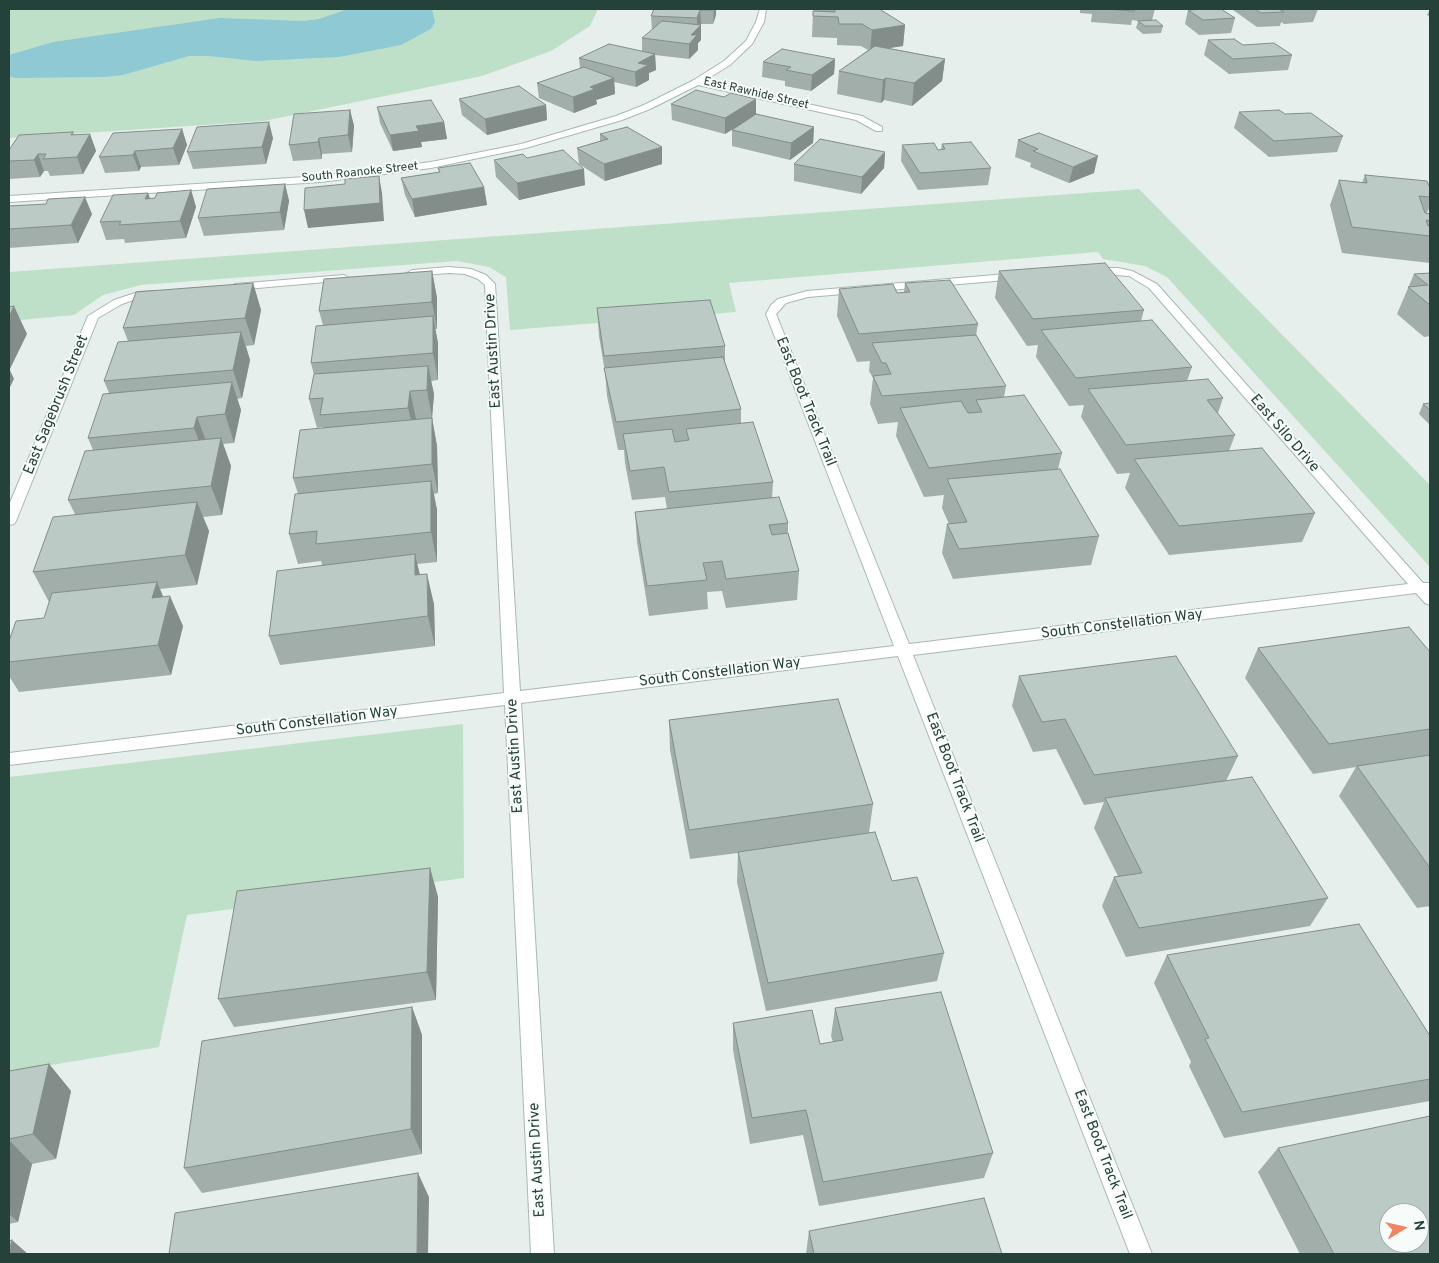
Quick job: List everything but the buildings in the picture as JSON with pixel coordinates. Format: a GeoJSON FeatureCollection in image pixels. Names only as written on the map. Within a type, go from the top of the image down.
{"type":"FeatureCollection","features":[{"type":"Feature","properties":{"kind":"street","name":"East Rawhide Street"},"geometry":{"type":"LineString","coordinates":[[697,82],[727,63],[748,42],[760,22],[763,9]]}},
{"type":"Feature","properties":{"kind":"street","name":"East Rawhide Street"},"geometry":{"type":"LineString","coordinates":[[697,82],[859,118],[879,129]]}},
{"type":"Feature","properties":{"kind":"street","name":"South Roanoke Street"},"geometry":{"type":"LineString","coordinates":[[9,199],[321,179],[431,165],[523,146],[588,128],[647,107],[697,82]]}},
{"type":"Feature","properties":{"kind":"street","name":"East Austin Drive"},"geometry":{"type":"LineString","coordinates":[[401,274],[449,270],[467,271],[482,277],[490,284],[543,1254]]}},
{"type":"Feature","properties":{"kind":"street","name":"East Silo Drive"},"geometry":{"type":"LineString","coordinates":[[1083,271],[1103,270],[1132,274],[1154,286],[1427,592]]}},
{"type":"Feature","properties":{"kind":"street","name":"East Boot Track Trail"},"geometry":{"type":"LineString","coordinates":[[1034,275],[806,294],[793,296],[778,304],[771,314],[1141,1254]]}},
{"type":"Feature","properties":{"kind":"street"},"geometry":{"type":"LineString","coordinates":[[226,288],[352,278]]}},
{"type":"Feature","properties":{"kind":"street","name":"East Sagebrush Street"},"geometry":{"type":"LineString","coordinates":[[9,521],[94,316],[118,302],[138,295],[168,292]]}},
{"type":"Feature","properties":{"kind":"street","name":"South Constellation Way"},"geometry":{"type":"LineString","coordinates":[[9,759],[904,651],[1427,592]]}},
{"type":"Feature","properties":{"kind":"green space"},"geometry":{"type":"Polygon","coordinates":[[[9,9],[598,9],[590,26],[551,51],[482,76],[264,121],[9,138],[9,9]]]}},
{"type":"Feature","properties":{"kind":"green space"},"geometry":{"type":"Polygon","coordinates":[[[1139,189],[1430,485],[1430,567],[1167,277],[1145,266],[1103,259],[1098,252],[729,283],[736,312],[510,330],[506,277],[489,267],[457,261],[141,285],[103,295],[74,315],[9,321],[9,272],[1139,189]]]}},
{"type":"Feature","properties":{"kind":"green space"},"geometry":{"type":"Polygon","coordinates":[[[463,724],[464,878],[187,915],[159,1047],[9,1072],[9,777],[463,724]]]}},
{"type":"Feature","properties":{"kind":"water"},"geometry":{"type":"Polygon","coordinates":[[[348,9],[432,9],[435,22],[431,29],[401,45],[339,57],[256,61],[189,56],[123,75],[105,77],[15,78],[9,76],[9,55],[53,42],[220,18],[304,21],[319,19],[348,9]]]}}]}
